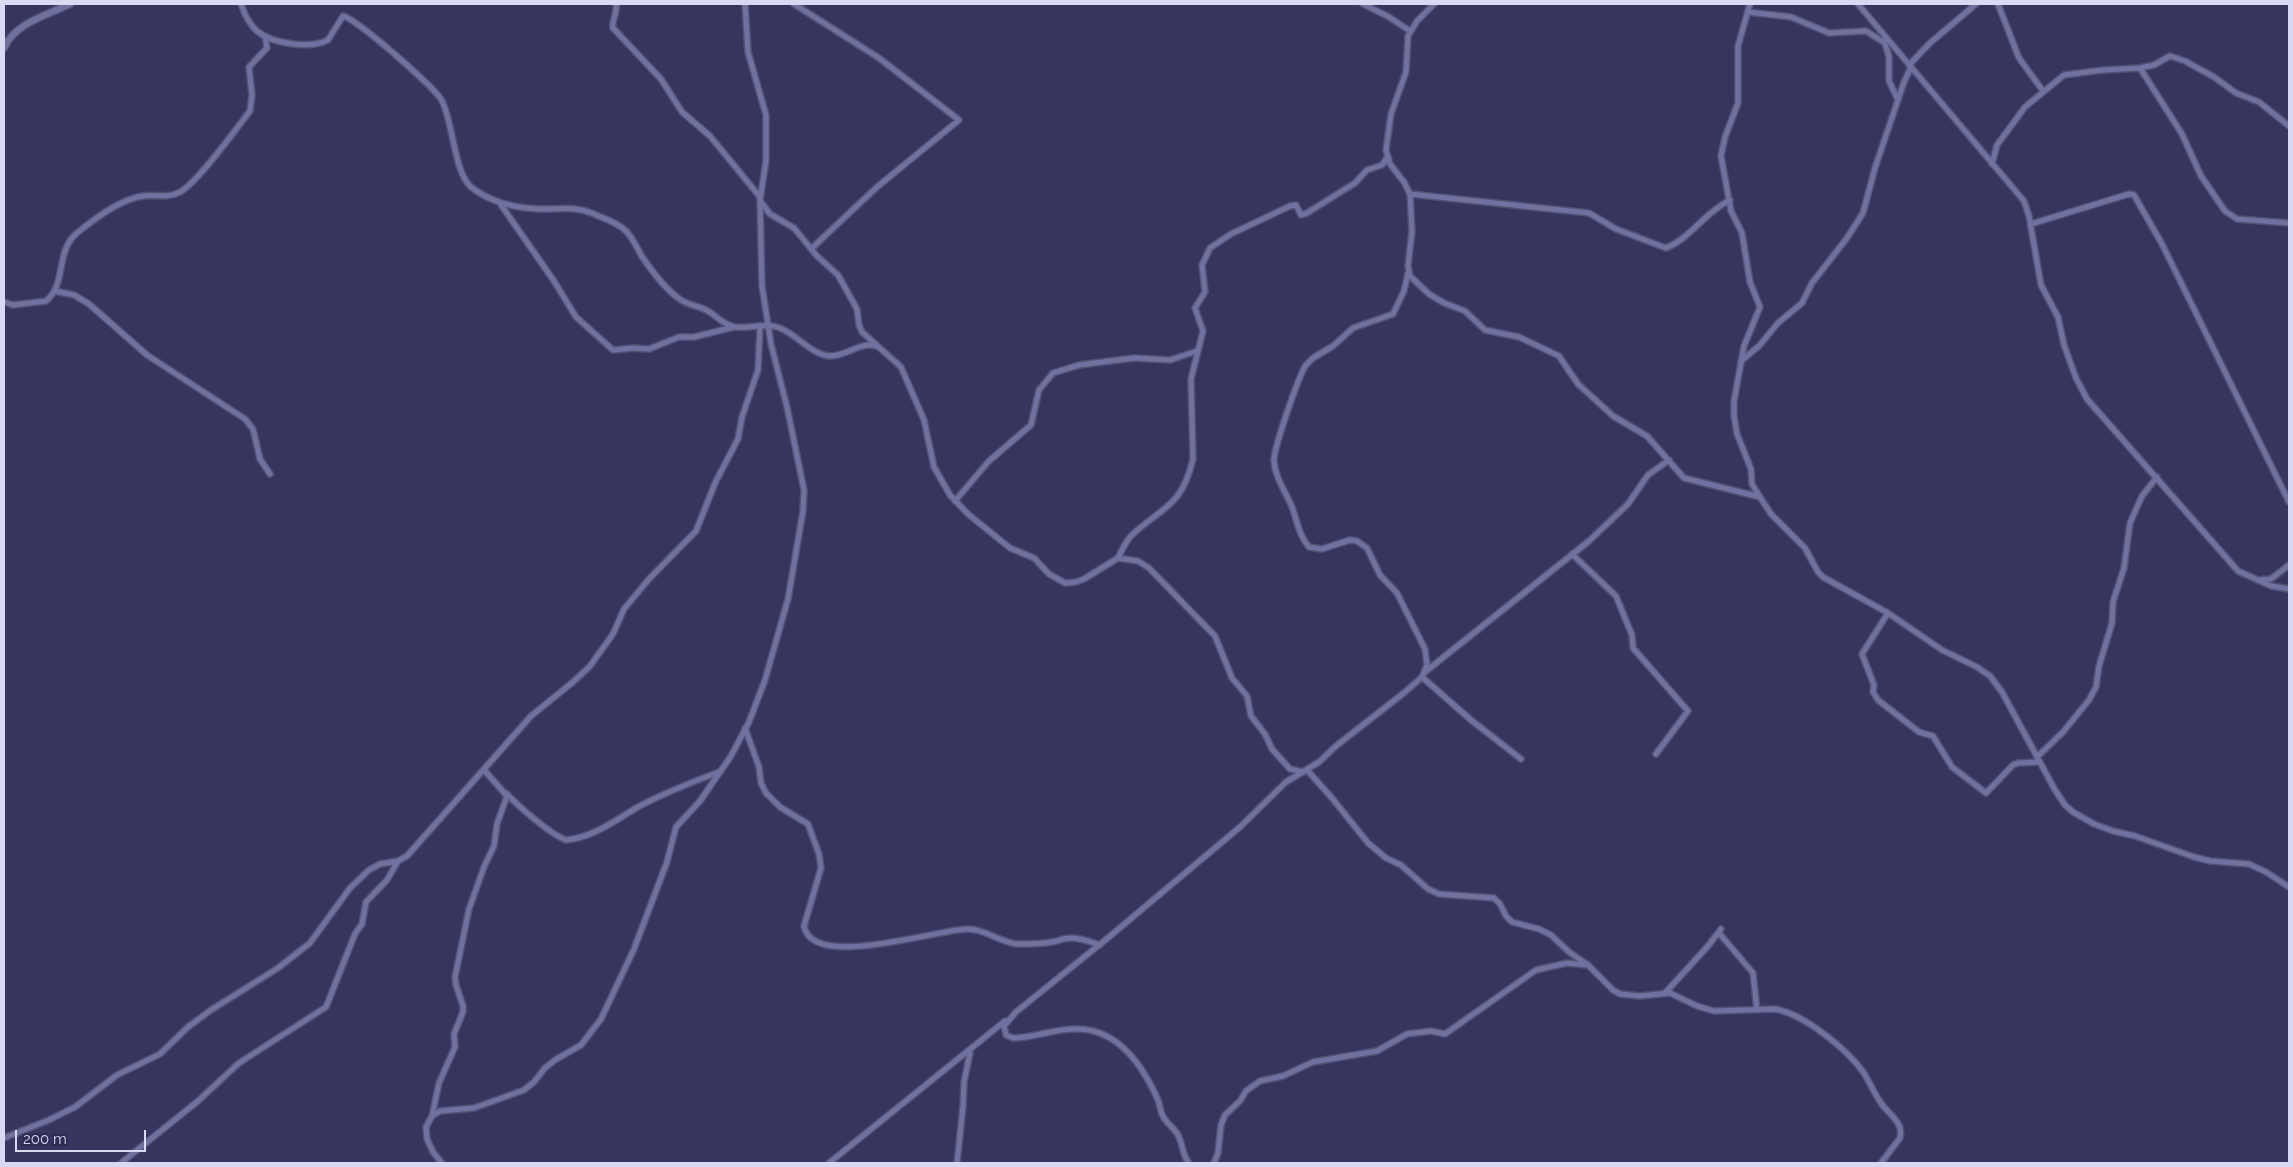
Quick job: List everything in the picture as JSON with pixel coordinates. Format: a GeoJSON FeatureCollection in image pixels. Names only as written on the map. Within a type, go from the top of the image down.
{"type":"FeatureCollection","features":[{"type":"Feature","properties":{"kind":"street"},"geometry":{"type":"LineString","coordinates":[[4,48],[10,38],[22,27],[70,4]]}},
{"type":"Feature","properties":{"kind":"street"},"geometry":{"type":"LineString","coordinates":[[241,4],[252,26],[265,36],[303,45],[319,43],[330,38],[343,16],[348,17],[395,55],[440,97],[467,182],[498,201],[539,209],[568,207],[581,209],[618,225],[628,232],[650,267],[680,299],[706,310],[724,323],[734,327]]}},
{"type":"Feature","properties":{"kind":"street"},"geometry":{"type":"LineString","coordinates":[[616,4],[617,12],[612,24],[613,28],[662,79],[682,112],[710,136],[760,198],[767,211],[791,225],[843,282],[857,309],[860,329],[901,368],[924,420],[934,467],[955,500],[968,514],[1001,541],[1019,552],[1034,558],[1049,574],[1065,583],[1074,583],[1084,579],[1118,558],[1133,534],[1167,509],[1186,483],[1193,459],[1190,379],[1203,331],[1195,308],[1205,292],[1202,265],[1210,248],[1231,234],[1290,206],[1296,206],[1301,215],[1310,212],[1355,183],[1368,170],[1382,165],[1387,158],[1391,114],[1406,72],[1406,41],[1410,31],[1434,4]]}},
{"type":"Feature","properties":{"kind":"street"},"geometry":{"type":"LineString","coordinates":[[432,1116],[440,1111],[474,1108],[524,1090],[550,1064],[587,1039],[601,1019],[634,950],[667,862],[676,827],[694,810],[720,772],[745,728],[762,688],[784,613],[804,501],[801,469],[768,326],[762,286],[760,198],[766,160],[766,115],[748,52],[745,4]]}},
{"type":"Feature","properties":{"kind":"street"},"geometry":{"type":"LineString","coordinates":[[794,4],[879,58],[959,120],[876,186],[812,249]]}},
{"type":"Feature","properties":{"kind":"street"},"geometry":{"type":"LineString","coordinates":[[1363,4],[1389,17],[1410,31]]}},
{"type":"Feature","properties":{"kind":"street"},"geometry":{"type":"LineString","coordinates":[[1750,4],[1738,46],[1738,103],[1722,148],[1722,164],[1732,216],[1742,233],[1746,248],[1751,288],[1760,307],[1747,338],[1734,401],[1735,425],[1751,470],[1752,484],[1771,514],[1805,548],[1823,577],[1888,613],[1942,650],[1977,667],[1990,676],[2002,692],[2065,805],[2094,824],[2158,843],[2194,857],[2210,861],[2249,864],[2266,872],[2289,887]]}},
{"type":"Feature","properties":{"kind":"street"},"geometry":{"type":"LineString","coordinates":[[1858,4],[2024,201],[2031,224],[2041,285],[2059,320],[2064,345],[2081,389],[2105,420],[2236,569],[2275,588],[2289,589]]}},
{"type":"Feature","properties":{"kind":"street"},"geometry":{"type":"LineString","coordinates":[[1741,361],[1759,346],[1778,323],[1802,304],[1812,283],[1855,226],[1866,206],[1875,168],[1910,66],[1930,43],[1976,4]]}},
{"type":"Feature","properties":{"kind":"street"},"geometry":{"type":"LineString","coordinates":[[1998,4],[2019,58],[2043,91]]}},
{"type":"Feature","properties":{"kind":"street"},"geometry":{"type":"LineString","coordinates":[[1748,12],[1791,17],[1829,33],[1866,31],[1884,43]]}},
{"type":"Feature","properties":{"kind":"street"},"geometry":{"type":"LineString","coordinates":[[1883,35],[1889,57],[1889,81],[1898,100]]}},
{"type":"Feature","properties":{"kind":"street"},"geometry":{"type":"LineString","coordinates":[[4,302],[13,305],[41,303],[51,297],[55,291],[65,250],[78,232],[130,200],[145,196],[169,196],[181,192],[194,180],[250,111],[252,104],[249,67],[267,48],[265,36]]}},
{"type":"Feature","properties":{"kind":"street"},"geometry":{"type":"LineString","coordinates":[[1986,157],[2025,107],[2064,75],[2140,68],[2154,65],[2167,57],[2176,57],[2214,77],[2236,93],[2260,102],[2289,126]]}},
{"type":"Feature","properties":{"kind":"street"},"geometry":{"type":"LineString","coordinates":[[2140,68],[2182,134],[2201,176],[2225,211],[2237,219],[2289,223]]}},
{"type":"Feature","properties":{"kind":"street"},"geometry":{"type":"LineString","coordinates":[[1992,164],[1997,145]]}},
{"type":"Feature","properties":{"kind":"street"},"geometry":{"type":"LineString","coordinates":[[1387,158],[1410,194],[1412,224],[1408,271],[1404,291],[1393,314],[1354,328],[1306,365],[1278,438],[1273,459],[1278,477],[1292,507],[1303,538],[1309,546],[1322,549],[1350,540],[1357,541],[1367,548],[1380,575],[1397,593],[1421,639],[1427,656],[1427,665],[1422,675]]}},
{"type":"Feature","properties":{"kind":"street"},"geometry":{"type":"LineString","coordinates":[[1410,194],[1589,213],[1616,230],[1666,248],[1685,237],[1715,209],[1730,200]]}},
{"type":"Feature","properties":{"kind":"street"},"geometry":{"type":"LineString","coordinates":[[2031,224],[2129,194],[2134,195],[2162,244],[2289,502]]}},
{"type":"Feature","properties":{"kind":"street"},"geometry":{"type":"LineString","coordinates":[[498,201],[576,316],[613,350],[634,348],[649,350],[679,337],[699,336],[734,327],[760,326],[781,328],[825,355],[840,355],[866,345],[879,347]]}},
{"type":"Feature","properties":{"kind":"street"},"geometry":{"type":"LineString","coordinates":[[1408,271],[1413,280],[1429,294],[1444,303],[1466,311],[1485,330],[1520,336],[1559,356],[1584,390],[1613,416],[1647,436],[1678,473],[1686,479],[1760,497]]}},
{"type":"Feature","properties":{"kind":"street"},"geometry":{"type":"LineString","coordinates":[[55,291],[74,295],[89,304],[147,355],[245,419],[253,429],[260,459],[270,474]]}},
{"type":"Feature","properties":{"kind":"street"},"geometry":{"type":"LineString","coordinates":[[121,1163],[198,1101],[227,1072],[326,1007],[355,934],[362,924],[365,904],[387,880],[398,861],[421,841],[535,712],[590,666],[613,634],[624,610],[649,580],[696,531],[716,481],[738,439],[742,417],[758,370],[760,326]]}},
{"type":"Feature","properties":{"kind":"street"},"geometry":{"type":"LineString","coordinates":[[955,500],[989,461],[1031,425],[1039,390],[1053,373],[1079,365],[1134,358],[1170,360],[1197,352]]}},
{"type":"Feature","properties":{"kind":"street"},"geometry":{"type":"LineString","coordinates":[[829,1163],[972,1050],[1100,944],[1240,827],[1279,788],[1293,777],[1306,771],[1405,692],[1422,675],[1572,554],[1628,504],[1648,475],[1669,460]]}},
{"type":"Feature","properties":{"kind":"street"},"geometry":{"type":"LineString","coordinates":[[1888,613],[1862,654],[1874,684],[1873,692],[1878,700],[1919,732],[1933,736],[1952,767],[1986,793],[2014,765],[2038,759],[2068,725],[2096,687],[2099,666],[2112,623],[2114,602],[2124,568],[2130,523],[2142,496],[2157,477]]}},
{"type":"Feature","properties":{"kind":"street"},"geometry":{"type":"LineString","coordinates":[[1572,554],[1614,594],[1632,635],[1633,648],[1688,711],[1656,754]]}},
{"type":"Feature","properties":{"kind":"street"},"geometry":{"type":"LineString","coordinates":[[1118,558],[1144,564],[1209,628],[1223,652],[1232,678],[1247,696],[1251,716],[1265,734],[1272,749],[1290,769],[1306,771],[1332,798],[1368,843],[1386,858],[1401,865],[1428,890],[1439,894],[1494,898],[1512,922],[1546,932],[1568,952],[1588,965],[1613,990],[1620,994],[1640,996],[1664,992],[1674,994],[1709,1010],[1780,1010],[1795,1016],[1843,1048],[1851,1056],[1864,1073],[1882,1104],[1896,1120],[1901,1130],[1900,1138],[1881,1163]]}},
{"type":"Feature","properties":{"kind":"street"},"geometry":{"type":"LineString","coordinates":[[2259,580],[2271,579],[2289,566]]}},
{"type":"Feature","properties":{"kind":"street"},"geometry":{"type":"LineString","coordinates":[[1422,675],[1471,720],[1521,759]]}},
{"type":"Feature","properties":{"kind":"street"},"geometry":{"type":"LineString","coordinates":[[745,728],[759,767],[760,781],[766,793],[780,807],[808,824],[818,849],[821,868],[804,926],[806,933],[811,938],[835,947],[849,948],[906,940],[944,931],[969,929],[986,932],[1017,944],[1046,943],[1072,938],[1100,944]]}},
{"type":"Feature","properties":{"kind":"street"},"geometry":{"type":"LineString","coordinates":[[484,770],[516,804],[566,840],[575,839],[608,827],[638,808],[684,785],[720,772]]}},
{"type":"Feature","properties":{"kind":"street"},"geometry":{"type":"LineString","coordinates":[[442,1163],[433,1152],[427,1139],[426,1128],[432,1116],[439,1083],[454,1047],[454,1034],[463,1012],[455,977],[469,909],[484,867],[494,846],[496,824],[506,793]]}},
{"type":"Feature","properties":{"kind":"street"},"geometry":{"type":"LineString","coordinates":[[4,1138],[49,1120],[75,1107],[117,1075],[160,1054],[188,1026],[278,968],[310,943],[361,876],[380,864],[398,861]]}},
{"type":"Feature","properties":{"kind":"street"},"geometry":{"type":"LineString","coordinates":[[1664,992],[1720,931],[1753,973],[1757,1010]]}},
{"type":"Feature","properties":{"kind":"street"},"geometry":{"type":"LineString","coordinates":[[1214,1163],[1218,1153],[1221,1125],[1225,1115],[1240,1101],[1246,1091],[1260,1081],[1283,1076],[1313,1062],[1377,1051],[1400,1036],[1414,1032],[1430,1031],[1445,1034],[1536,970],[1567,963],[1588,965]]}},
{"type":"Feature","properties":{"kind":"street"},"geometry":{"type":"LineString","coordinates":[[1008,1020],[1004,1030],[1006,1035],[1013,1038],[1078,1028],[1105,1036],[1123,1047],[1146,1074],[1162,1114],[1178,1135],[1184,1156],[1189,1163]]}},
{"type":"Feature","properties":{"kind":"street"},"geometry":{"type":"LineString","coordinates":[[957,1163],[964,1082],[967,1061],[972,1050]]}}]}
